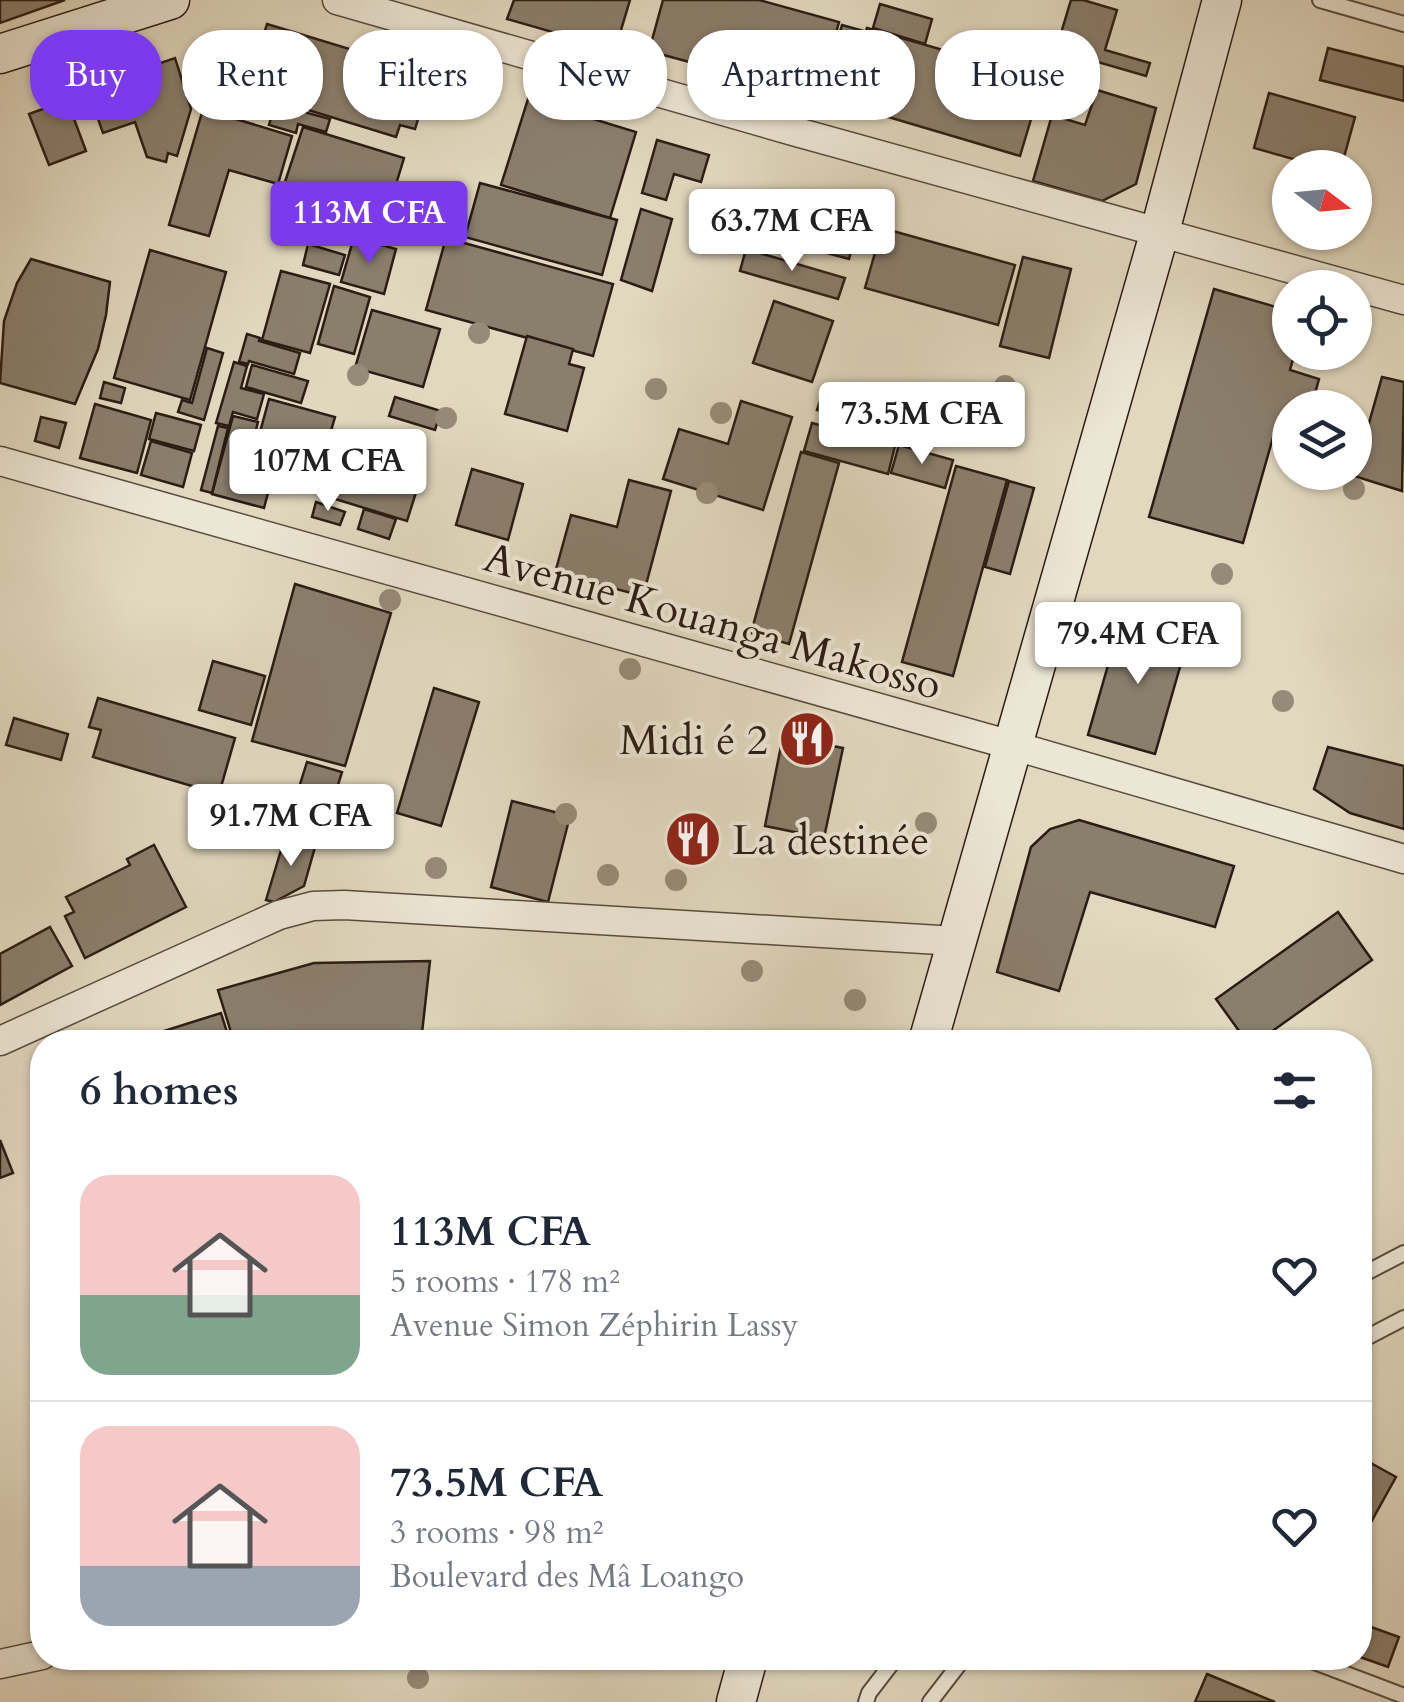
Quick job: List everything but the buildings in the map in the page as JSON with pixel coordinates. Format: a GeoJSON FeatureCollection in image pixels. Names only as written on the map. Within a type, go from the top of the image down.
{"type":"FeatureCollection","features":[{"type":"Feature","properties":{"kind":"street"},"geometry":{"type":"LineString","coordinates":[[0,54],[170,0]]}},
{"type":"Feature","properties":{"kind":"street"},"geometry":{"type":"LineString","coordinates":[[337,0],[426,12],[792,131],[1404,300]]}},
{"type":"Feature","properties":{"kind":"street"},"geometry":{"type":"LineString","coordinates":[[931,1030],[1160,231],[1222,0]]}},
{"type":"Feature","properties":{"kind":"street","name":"Avenue Kouanga Makosso"},"geometry":{"type":"LineString","coordinates":[[0,461],[1404,859]]}},
{"type":"Feature","properties":{"kind":"street"},"geometry":{"type":"LineString","coordinates":[[0,1041],[279,915],[313,906],[957,941]]}},
{"type":"Feature","properties":{"kind":"street"},"geometry":{"type":"LineString","coordinates":[[0,1664],[30,1658]]}},
{"type":"Feature","properties":{"kind":"street"},"geometry":{"type":"LineString","coordinates":[[736,1702],[745,1670]]}},
{"type":"Feature","properties":{"kind":"lane"},"geometry":{"type":"LineString","coordinates":[[1320,0],[1404,24]]}},
{"type":"Feature","properties":{"kind":"lane"},"geometry":{"type":"LineString","coordinates":[[1372,1270],[1404,1253]]}},
{"type":"Feature","properties":{"kind":"lane"},"geometry":{"type":"LineString","coordinates":[[1372,1335],[1404,1318]]}},
{"type":"Feature","properties":{"kind":"lane"},"geometry":{"type":"LineString","coordinates":[[866,1702],[868,1693],[886,1670]]}},
{"type":"Feature","properties":{"kind":"lane"},"geometry":{"type":"LineString","coordinates":[[930,1702],[955,1670]]}},
{"type":"Feature","properties":{"kind":"lane"},"geometry":{"type":"LineString","coordinates":[[1336,1670],[1404,1696]]}},
{"type":"Feature","properties":{"kind":"place","name":"Midi é 2"},"geometry":{"type":"Point","coordinates":[807,739]}},
{"type":"Feature","properties":{"kind":"place","name":"La destinée"},"geometry":{"type":"Point","coordinates":[693,839]}}]}
